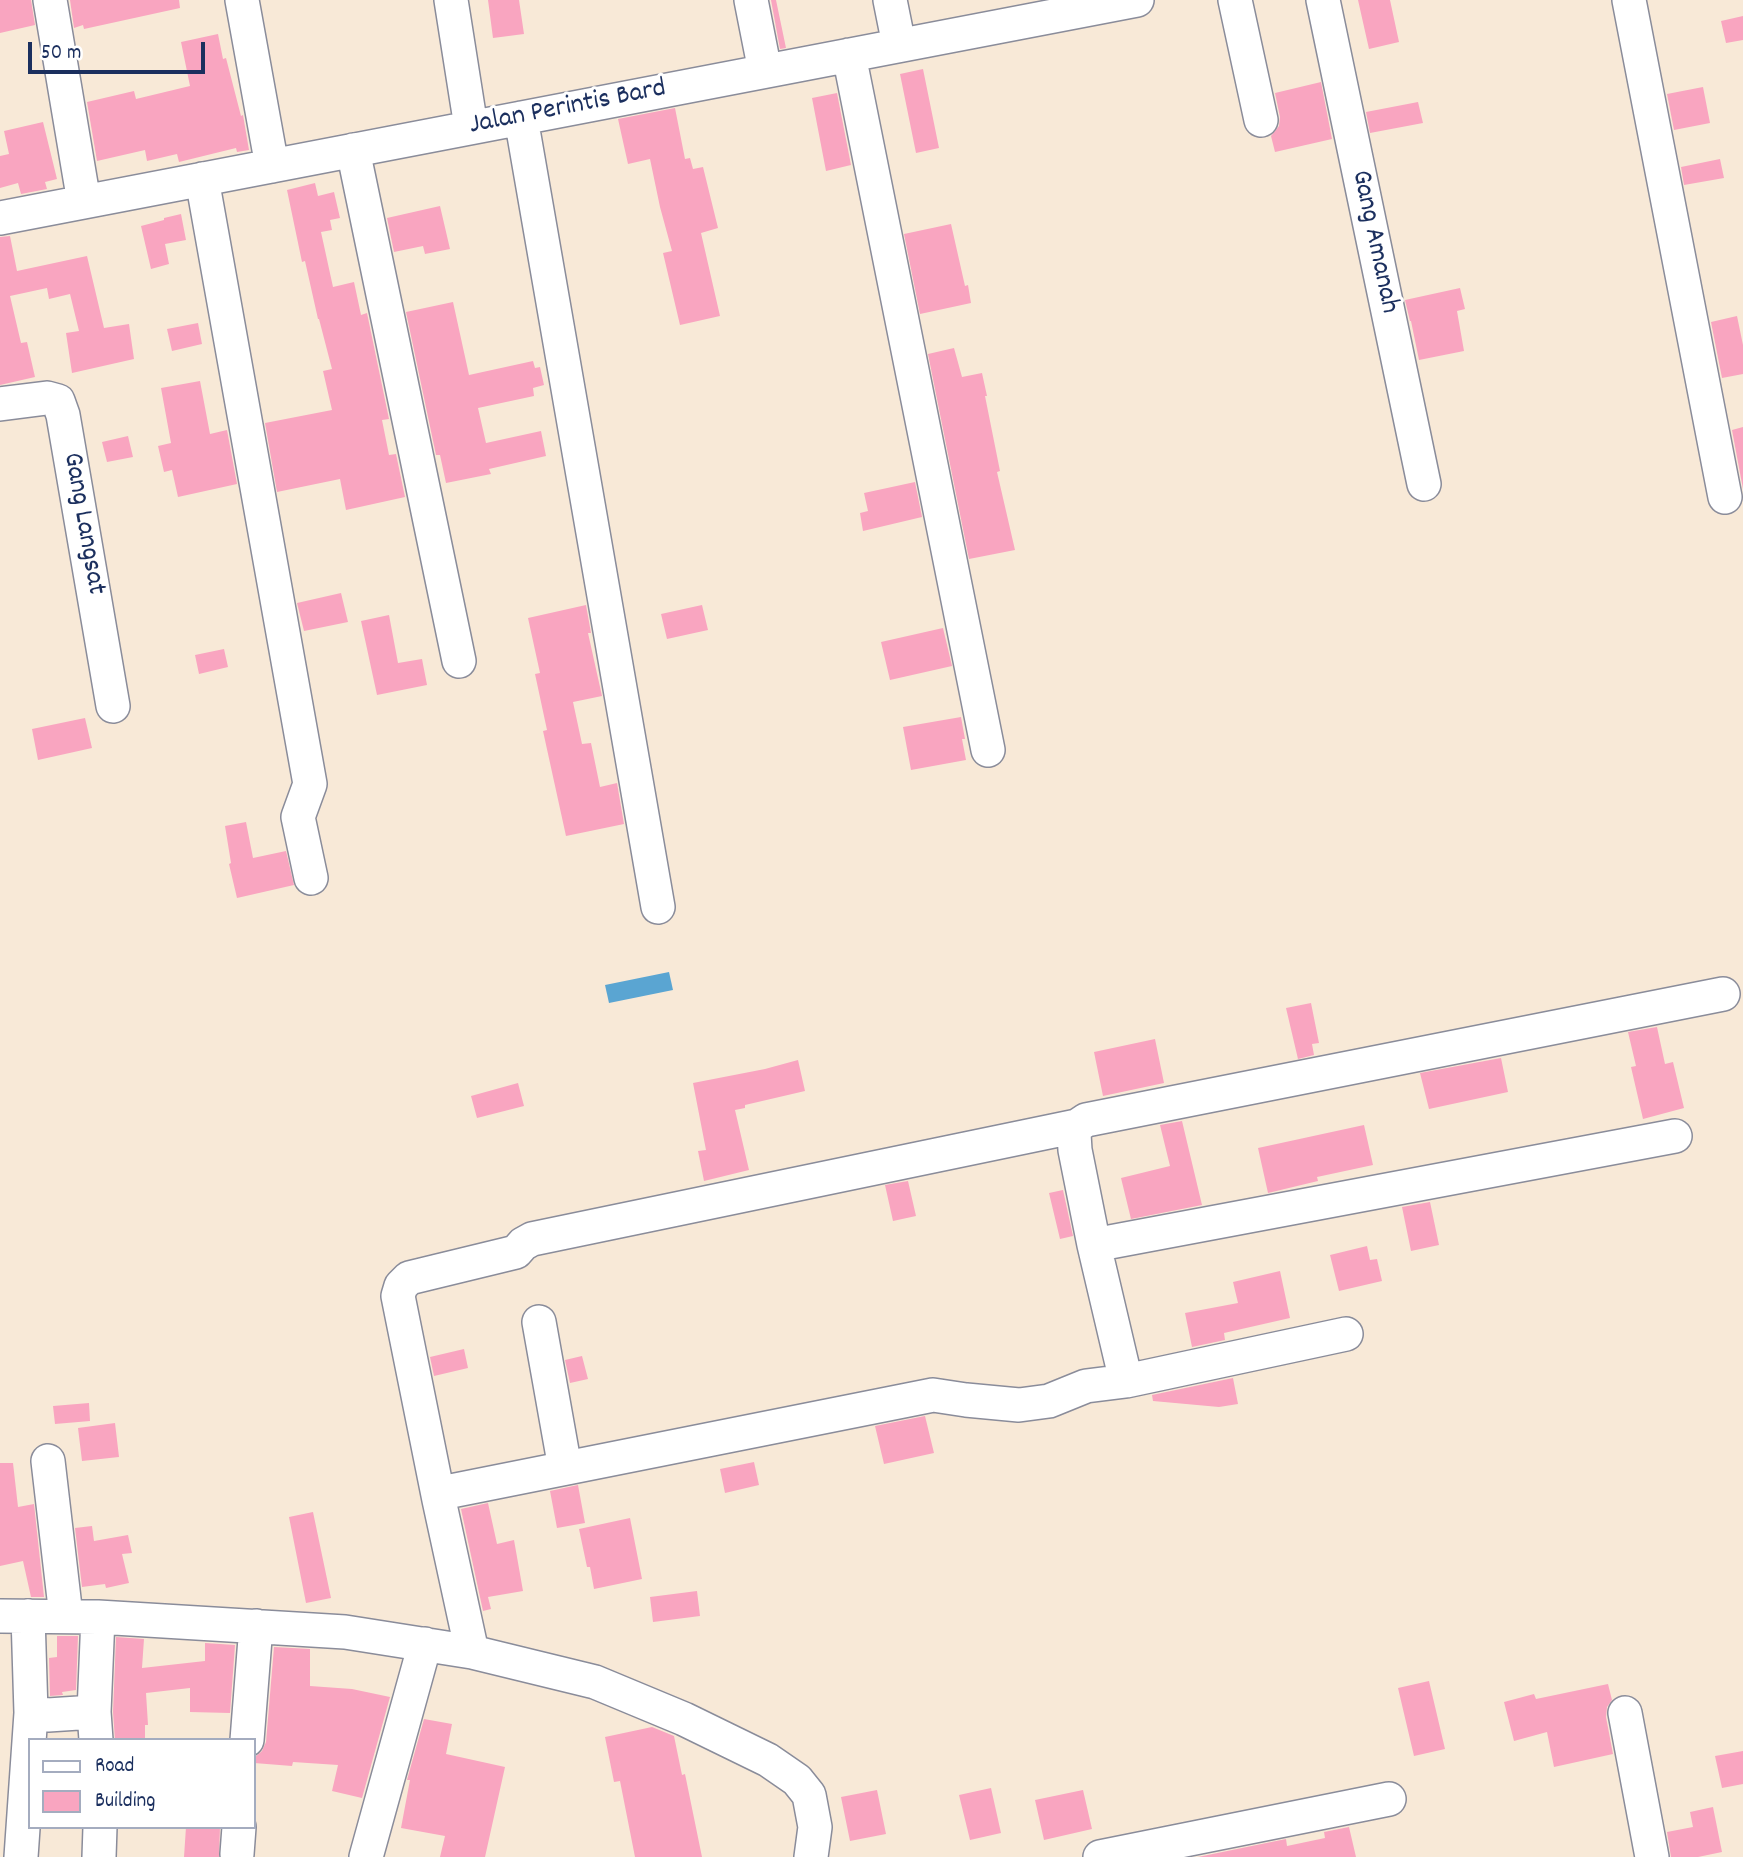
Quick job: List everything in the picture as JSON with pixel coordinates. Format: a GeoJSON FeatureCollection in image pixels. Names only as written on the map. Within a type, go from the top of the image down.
{"type":"FeatureCollection","features":[{"type":"Feature","properties":{"kind":"street"},"geometry":{"type":"LineString","coordinates":[[50,0],[84,201]]}},
{"type":"Feature","properties":{"kind":"street"},"geometry":{"type":"LineString","coordinates":[[242,0],[272,166]]}},
{"type":"Feature","properties":{"kind":"street"},"geometry":{"type":"LineString","coordinates":[[450,0],[471,127]]}},
{"type":"Feature","properties":{"kind":"street"},"geometry":{"type":"LineString","coordinates":[[751,0],[765,71]]}},
{"type":"Feature","properties":{"kind":"street"},"geometry":{"type":"LineString","coordinates":[[890,0],[899,45]]}},
{"type":"Feature","properties":{"kind":"street","name":"Jalan Perintis Bard"},"geometry":{"type":"LineString","coordinates":[[0,218],[1137,0]]}},
{"type":"Feature","properties":{"kind":"street"},"geometry":{"type":"LineString","coordinates":[[1235,0],[1261,120]]}},
{"type":"Feature","properties":{"kind":"street","name":"Gang Amanah"},"geometry":{"type":"LineString","coordinates":[[1323,0],[1424,484]]}},
{"type":"Feature","properties":{"kind":"street"},"geometry":{"type":"LineString","coordinates":[[1629,0],[1725,497]]}},
{"type":"Feature","properties":{"kind":"street"},"geometry":{"type":"LineString","coordinates":[[849,55],[988,750]]}},
{"type":"Feature","properties":{"kind":"street"},"geometry":{"type":"LineString","coordinates":[[520,118],[658,907]]}},
{"type":"Feature","properties":{"kind":"street"},"geometry":{"type":"LineString","coordinates":[[353,150],[459,662]]}},
{"type":"Feature","properties":{"kind":"street"},"geometry":{"type":"LineString","coordinates":[[202,179],[310,784],[298,817],[311,878]]}},
{"type":"Feature","properties":{"kind":"street","name":"Gang Langsat"},"geometry":{"type":"LineString","coordinates":[[0,404],[47,398],[58,401],[63,415],[113,706]]}},
{"type":"Feature","properties":{"kind":"street"},"geometry":{"type":"LineString","coordinates":[[472,1652],[398,1296],[401,1286],[409,1278],[516,1252],[532,1239],[1077,1126],[1086,1120],[1100,1117],[1723,994]]}},
{"type":"Feature","properties":{"kind":"street"},"geometry":{"type":"LineString","coordinates":[[1077,1126],[1074,1150],[1126,1381]]}},
{"type":"Feature","properties":{"kind":"street"},"geometry":{"type":"LineString","coordinates":[[1094,1245],[1675,1136]]}},
{"type":"Feature","properties":{"kind":"street"},"geometry":{"type":"LineString","coordinates":[[539,1322],[565,1468]]}},
{"type":"Feature","properties":{"kind":"street"},"geometry":{"type":"LineString","coordinates":[[439,1500],[446,1492],[933,1395],[1019,1405],[1049,1401],[1086,1386],[1126,1381],[1346,1334]]}},
{"type":"Feature","properties":{"kind":"street"},"geometry":{"type":"LineString","coordinates":[[31,1713],[95,1726],[82,1616],[48,1461]]}},
{"type":"Feature","properties":{"kind":"street"},"geometry":{"type":"LineString","coordinates":[[29,1738],[31,1713],[14,1616],[82,1616],[345,1632],[425,1644],[472,1652],[595,1682],[684,1719],[768,1760],[797,1780],[809,1795],[816,1827],[811,1857]]}},
{"type":"Feature","properties":{"kind":"street"},"geometry":{"type":"LineString","coordinates":[[247,1738],[256,1626]]}},
{"type":"Feature","properties":{"kind":"street"},"geometry":{"type":"LineString","coordinates":[[366,1857],[425,1644]]}},
{"type":"Feature","properties":{"kind":"street"},"geometry":{"type":"LineString","coordinates":[[1625,1713],[1652,1857]]}},
{"type":"Feature","properties":{"kind":"street"},"geometry":{"type":"LineString","coordinates":[[21,1857],[28,1756]]}},
{"type":"Feature","properties":{"kind":"street"},"geometry":{"type":"LineString","coordinates":[[1100,1857],[1389,1799]]}},
{"type":"Feature","properties":{"kind":"street"},"geometry":{"type":"LineString","coordinates":[[99,1857],[100,1829]]}},
{"type":"Feature","properties":{"kind":"water"},"geometry":{"type":"Polygon","coordinates":[[[669,972],[673,990],[609,1003],[605,985],[669,972]]]}},
{"type":"Feature","properties":{"kind":"building"},"geometry":{"type":"Polygon","coordinates":[[[0,0],[31,0],[35,25],[0,33],[0,0]]]}},
{"type":"Feature","properties":{"kind":"building"},"geometry":{"type":"Polygon","coordinates":[[[70,0],[179,0],[180,8],[84,29],[83,25],[74,28],[70,0]]]}},
{"type":"Feature","properties":{"kind":"building"},"geometry":{"type":"Polygon","coordinates":[[[488,0],[519,0],[524,34],[493,38],[488,0]]]}},
{"type":"Feature","properties":{"kind":"building"},"geometry":{"type":"Polygon","coordinates":[[[771,0],[776,0],[786,48],[780,49],[771,0]]]}},
{"type":"Feature","properties":{"kind":"building"},"geometry":{"type":"Polygon","coordinates":[[[1358,0],[1390,0],[1399,42],[1369,49],[1358,0]]]}},
{"type":"Feature","properties":{"kind":"building"},"geometry":{"type":"Polygon","coordinates":[[[1743,16],[1743,40],[1726,43],[1721,21],[1743,16]]]}},
{"type":"Feature","properties":{"kind":"building"},"geometry":{"type":"Polygon","coordinates":[[[218,34],[223,59],[226,58],[241,116],[243,115],[249,150],[237,152],[236,148],[179,162],[177,154],[147,161],[145,150],[97,161],[87,102],[134,91],[136,99],[190,86],[181,42],[218,34]]]}},
{"type":"Feature","properties":{"kind":"building"},"geometry":{"type":"Polygon","coordinates":[[[923,69],[939,148],[916,153],[900,74],[923,69]]]}},
{"type":"Feature","properties":{"kind":"building"},"geometry":{"type":"Polygon","coordinates":[[[1321,82],[1332,139],[1275,152],[1271,136],[1279,126],[1280,117],[1275,93],[1321,82]]]}},
{"type":"Feature","properties":{"kind":"building"},"geometry":{"type":"Polygon","coordinates":[[[1703,87],[1710,123],[1674,130],[1667,94],[1703,87]]]}},
{"type":"Feature","properties":{"kind":"building"},"geometry":{"type":"Polygon","coordinates":[[[837,93],[851,165],[826,171],[812,98],[837,93]]]}},
{"type":"Feature","properties":{"kind":"building"},"geometry":{"type":"Polygon","coordinates":[[[1418,102],[1423,123],[1370,133],[1366,112],[1418,102]]]}},
{"type":"Feature","properties":{"kind":"building"},"geometry":{"type":"Polygon","coordinates":[[[675,108],[685,159],[690,158],[693,169],[703,167],[718,228],[701,233],[720,316],[680,325],[663,253],[672,251],[650,159],[628,164],[618,119],[675,108]]]}},
{"type":"Feature","properties":{"kind":"building"},"geometry":{"type":"Polygon","coordinates":[[[43,122],[57,179],[45,182],[47,189],[21,194],[18,183],[0,188],[0,156],[9,154],[4,131],[43,122]]]}},
{"type":"Feature","properties":{"kind":"building"},"geometry":{"type":"Polygon","coordinates":[[[1720,159],[1724,178],[1684,185],[1681,167],[1720,159]]]}},
{"type":"Feature","properties":{"kind":"building"},"geometry":{"type":"Polygon","coordinates":[[[315,183],[318,196],[334,192],[340,218],[330,220],[332,230],[321,232],[333,287],[354,282],[361,315],[367,313],[389,419],[382,420],[389,455],[396,454],[405,497],[346,510],[340,479],[277,492],[265,423],[332,410],[323,371],[332,369],[305,261],[302,262],[287,190],[315,183]]]}},
{"type":"Feature","properties":{"kind":"building"},"geometry":{"type":"Polygon","coordinates":[[[440,206],[450,249],[425,254],[423,246],[394,252],[387,218],[440,206]]]}},
{"type":"Feature","properties":{"kind":"building"},"geometry":{"type":"Polygon","coordinates":[[[181,214],[186,240],[165,244],[169,264],[151,269],[141,226],[181,214]]]}},
{"type":"Feature","properties":{"kind":"building"},"geometry":{"type":"Polygon","coordinates":[[[951,224],[971,303],[920,314],[904,234],[951,224]]]}},
{"type":"Feature","properties":{"kind":"building"},"geometry":{"type":"Polygon","coordinates":[[[10,236],[17,271],[87,256],[104,328],[129,324],[134,359],[72,373],[66,333],[79,331],[70,294],[49,299],[47,288],[10,296],[21,343],[27,342],[35,377],[0,385],[0,237],[10,236]]]}},
{"type":"Feature","properties":{"kind":"building"},"geometry":{"type":"Polygon","coordinates":[[[1460,288],[1465,309],[1457,311],[1464,351],[1419,360],[1405,300],[1460,288]]]}},
{"type":"Feature","properties":{"kind":"building"},"geometry":{"type":"Polygon","coordinates":[[[453,302],[469,375],[533,361],[535,368],[540,367],[544,385],[533,388],[534,396],[478,408],[486,443],[541,431],[546,456],[489,469],[491,474],[446,483],[440,455],[436,455],[406,312],[453,302]]]}},
{"type":"Feature","properties":{"kind":"building"},"geometry":{"type":"Polygon","coordinates":[[[1737,316],[1743,345],[1743,374],[1722,378],[1711,322],[1737,316]]]}},
{"type":"Feature","properties":{"kind":"building"},"geometry":{"type":"Polygon","coordinates":[[[198,323],[202,344],[172,351],[167,329],[198,323]]]}},
{"type":"Feature","properties":{"kind":"building"},"geometry":{"type":"Polygon","coordinates":[[[954,348],[962,377],[982,373],[1000,471],[997,472],[1015,550],[969,559],[928,354],[954,348]]]}},
{"type":"Feature","properties":{"kind":"building"},"geometry":{"type":"Polygon","coordinates":[[[200,381],[210,434],[227,430],[237,484],[178,497],[172,470],[164,472],[158,446],[171,443],[161,388],[200,381]]]}},
{"type":"Feature","properties":{"kind":"building"},"geometry":{"type":"Polygon","coordinates":[[[1743,427],[1743,489],[1732,430],[1743,427]]]}},
{"type":"Feature","properties":{"kind":"building"},"geometry":{"type":"Polygon","coordinates":[[[128,436],[133,457],[107,462],[102,442],[128,436]]]}},
{"type":"Feature","properties":{"kind":"building"},"geometry":{"type":"Polygon","coordinates":[[[915,482],[922,517],[863,531],[860,513],[868,511],[864,493],[915,482]]]}},
{"type":"Feature","properties":{"kind":"building"},"geometry":{"type":"Polygon","coordinates":[[[341,593],[348,622],[304,631],[297,603],[341,593]]]}},
{"type":"Feature","properties":{"kind":"building"},"geometry":{"type":"Polygon","coordinates":[[[586,605],[591,633],[588,633],[602,696],[573,702],[582,744],[591,743],[600,787],[617,783],[624,824],[566,836],[543,731],[547,730],[535,674],[540,673],[528,618],[586,605]]]}},
{"type":"Feature","properties":{"kind":"building"},"geometry":{"type":"Polygon","coordinates":[[[702,605],[708,630],[667,639],[661,614],[702,605]]]}},
{"type":"Feature","properties":{"kind":"building"},"geometry":{"type":"Polygon","coordinates":[[[389,615],[398,663],[422,659],[427,685],[377,695],[361,621],[389,615]]]}},
{"type":"Feature","properties":{"kind":"building"},"geometry":{"type":"Polygon","coordinates":[[[943,628],[952,666],[890,680],[881,642],[943,628]]]}},
{"type":"Feature","properties":{"kind":"building"},"geometry":{"type":"Polygon","coordinates":[[[224,649],[228,667],[199,674],[195,655],[224,649]]]}},
{"type":"Feature","properties":{"kind":"building"},"geometry":{"type":"Polygon","coordinates":[[[961,717],[966,760],[911,770],[903,727],[961,717]]]}},
{"type":"Feature","properties":{"kind":"building"},"geometry":{"type":"Polygon","coordinates":[[[85,718],[92,748],[38,760],[32,729],[85,718]]]}},
{"type":"Feature","properties":{"kind":"building"},"geometry":{"type":"Polygon","coordinates":[[[246,822],[253,858],[286,851],[294,885],[237,898],[229,864],[225,826],[246,822]]]}},
{"type":"Feature","properties":{"kind":"building"},"geometry":{"type":"Polygon","coordinates":[[[1311,1003],[1319,1043],[1312,1044],[1314,1055],[1298,1059],[1286,1008],[1311,1003]]]}},
{"type":"Feature","properties":{"kind":"building"},"geometry":{"type":"Polygon","coordinates":[[[1657,1027],[1665,1064],[1673,1062],[1684,1108],[1643,1119],[1631,1067],[1636,1066],[1628,1032],[1657,1027]]]}},
{"type":"Feature","properties":{"kind":"building"},"geometry":{"type":"Polygon","coordinates":[[[1155,1039],[1164,1083],[1103,1096],[1094,1052],[1155,1039]]]}},
{"type":"Feature","properties":{"kind":"building"},"geometry":{"type":"Polygon","coordinates":[[[1501,1058],[1508,1092],[1429,1109],[1420,1073],[1501,1058]]]}},
{"type":"Feature","properties":{"kind":"building"},"geometry":{"type":"Polygon","coordinates":[[[798,1060],[805,1091],[745,1105],[745,1108],[735,1110],[749,1170],[704,1181],[698,1151],[706,1150],[693,1083],[798,1060]]]}},
{"type":"Feature","properties":{"kind":"building"},"geometry":{"type":"Polygon","coordinates":[[[518,1083],[524,1106],[477,1118],[471,1096],[518,1083]]]}},
{"type":"Feature","properties":{"kind":"building"},"geometry":{"type":"Polygon","coordinates":[[[1182,1121],[1202,1205],[1131,1219],[1121,1178],[1170,1166],[1160,1125],[1182,1121]]]}},
{"type":"Feature","properties":{"kind":"building"},"geometry":{"type":"Polygon","coordinates":[[[1364,1125],[1373,1165],[1317,1177],[1318,1181],[1268,1193],[1258,1148],[1364,1125]]]}},
{"type":"Feature","properties":{"kind":"building"},"geometry":{"type":"Polygon","coordinates":[[[908,1181],[916,1216],[893,1221],[885,1185],[908,1181]]]}},
{"type":"Feature","properties":{"kind":"building"},"geometry":{"type":"Polygon","coordinates":[[[1063,1190],[1073,1236],[1060,1239],[1049,1193],[1063,1190]]]}},
{"type":"Feature","properties":{"kind":"building"},"geometry":{"type":"Polygon","coordinates":[[[1430,1202],[1439,1245],[1411,1251],[1402,1207],[1430,1202]]]}},
{"type":"Feature","properties":{"kind":"building"},"geometry":{"type":"Polygon","coordinates":[[[1367,1246],[1370,1260],[1377,1259],[1382,1281],[1339,1291],[1330,1255],[1367,1246]]]}},
{"type":"Feature","properties":{"kind":"building"},"geometry":{"type":"Polygon","coordinates":[[[1280,1271],[1290,1318],[1224,1333],[1225,1340],[1192,1347],[1185,1313],[1238,1303],[1233,1282],[1280,1271]]]}},
{"type":"Feature","properties":{"kind":"building"},"geometry":{"type":"Polygon","coordinates":[[[464,1349],[468,1368],[434,1376],[430,1357],[464,1349]]]}},
{"type":"Feature","properties":{"kind":"building"},"geometry":{"type":"Polygon","coordinates":[[[582,1356],[588,1379],[570,1383],[565,1360],[582,1356]]]}},
{"type":"Feature","properties":{"kind":"building"},"geometry":{"type":"Polygon","coordinates":[[[1233,1378],[1238,1404],[1219,1407],[1153,1401],[1152,1395],[1233,1378]]]}},
{"type":"Feature","properties":{"kind":"building"},"geometry":{"type":"Polygon","coordinates":[[[89,1403],[90,1421],[55,1424],[53,1406],[89,1403]]]}},
{"type":"Feature","properties":{"kind":"building"},"geometry":{"type":"Polygon","coordinates":[[[925,1416],[934,1453],[884,1464],[875,1426],[925,1416]]]}},
{"type":"Feature","properties":{"kind":"building"},"geometry":{"type":"Polygon","coordinates":[[[115,1423],[119,1457],[82,1461],[78,1428],[115,1423]]]}},
{"type":"Feature","properties":{"kind":"building"},"geometry":{"type":"Polygon","coordinates":[[[754,1462],[759,1485],[725,1493],[720,1469],[754,1462]]]}},
{"type":"Feature","properties":{"kind":"building"},"geometry":{"type":"Polygon","coordinates":[[[0,1463],[13,1463],[18,1507],[34,1504],[44,1597],[31,1597],[23,1561],[0,1566],[0,1463]]]}},
{"type":"Feature","properties":{"kind":"building"},"geometry":{"type":"Polygon","coordinates":[[[578,1485],[585,1523],[557,1528],[550,1491],[578,1485]]]}},
{"type":"Feature","properties":{"kind":"building"},"geometry":{"type":"Polygon","coordinates":[[[488,1503],[497,1544],[514,1540],[523,1591],[488,1597],[491,1609],[483,1611],[461,1509],[488,1503]]]}},
{"type":"Feature","properties":{"kind":"building"},"geometry":{"type":"Polygon","coordinates":[[[313,1512],[331,1598],[306,1603],[289,1517],[313,1512]]]}},
{"type":"Feature","properties":{"kind":"building"},"geometry":{"type":"Polygon","coordinates":[[[630,1518],[642,1579],[594,1589],[579,1529],[630,1518]]]}},
{"type":"Feature","properties":{"kind":"building"},"geometry":{"type":"Polygon","coordinates":[[[92,1526],[94,1541],[128,1535],[132,1553],[122,1554],[129,1583],[106,1588],[105,1584],[82,1587],[75,1528],[92,1526]]]}},
{"type":"Feature","properties":{"kind":"building"},"geometry":{"type":"Polygon","coordinates":[[[697,1591],[700,1616],[653,1622],[650,1597],[697,1591]]]}},
{"type":"Feature","properties":{"kind":"building"},"geometry":{"type":"Polygon","coordinates":[[[57,1636],[78,1636],[76,1690],[50,1696],[49,1658],[57,1657],[57,1636]]]}},
{"type":"Feature","properties":{"kind":"building"},"geometry":{"type":"Polygon","coordinates":[[[116,1637],[144,1639],[142,1668],[205,1661],[205,1643],[235,1645],[230,1713],[190,1712],[190,1688],[146,1693],[148,1725],[145,1725],[145,1738],[115,1738],[113,1712],[116,1637]]]}},
{"type":"Feature","properties":{"kind":"building"},"geometry":{"type":"Polygon","coordinates":[[[274,1647],[310,1649],[310,1686],[352,1689],[390,1697],[362,1798],[332,1791],[338,1765],[256,1763],[256,1756],[266,1742],[274,1647]]]}},
{"type":"Feature","properties":{"kind":"building"},"geometry":{"type":"Polygon","coordinates":[[[1429,1681],[1445,1749],[1414,1756],[1398,1688],[1429,1681]]]}},
{"type":"Feature","properties":{"kind":"building"},"geometry":{"type":"Polygon","coordinates":[[[1608,1684],[1612,1700],[1607,1707],[1606,1717],[1613,1754],[1554,1767],[1547,1732],[1514,1741],[1504,1702],[1534,1694],[1536,1699],[1608,1684]]]}},
{"type":"Feature","properties":{"kind":"building"},"geometry":{"type":"Polygon","coordinates":[[[424,1719],[452,1724],[446,1754],[505,1767],[485,1857],[440,1857],[445,1836],[401,1828],[410,1780],[407,1780],[424,1719]]]}},
{"type":"Feature","properties":{"kind":"building"},"geometry":{"type":"Polygon","coordinates":[[[652,1727],[674,1736],[682,1775],[685,1774],[702,1857],[635,1857],[620,1781],[614,1782],[605,1737],[652,1727]]]}},
{"type":"Feature","properties":{"kind":"building"},"geometry":{"type":"Polygon","coordinates":[[[1743,1751],[1743,1784],[1722,1788],[1715,1756],[1743,1751]]]}},
{"type":"Feature","properties":{"kind":"building"},"geometry":{"type":"Polygon","coordinates":[[[991,1788],[1001,1833],[970,1840],[959,1795],[991,1788]]]}},
{"type":"Feature","properties":{"kind":"building"},"geometry":{"type":"Polygon","coordinates":[[[877,1790],[886,1834],[850,1841],[841,1797],[877,1790]]]}},
{"type":"Feature","properties":{"kind":"building"},"geometry":{"type":"Polygon","coordinates":[[[1083,1790],[1092,1829],[1044,1840],[1035,1800],[1083,1790]]]}},
{"type":"Feature","properties":{"kind":"building"},"geometry":{"type":"Polygon","coordinates":[[[1713,1807],[1722,1852],[1698,1857],[1671,1857],[1667,1832],[1693,1827],[1690,1812],[1713,1807]]]}},
{"type":"Feature","properties":{"kind":"building"},"geometry":{"type":"Polygon","coordinates":[[[1349,1827],[1356,1857],[1198,1857],[1286,1839],[1287,1846],[1325,1838],[1324,1832],[1349,1827]]]}},
{"type":"Feature","properties":{"kind":"building"},"geometry":{"type":"Polygon","coordinates":[[[186,1829],[220,1829],[219,1857],[184,1857],[186,1829]]]}}]}
